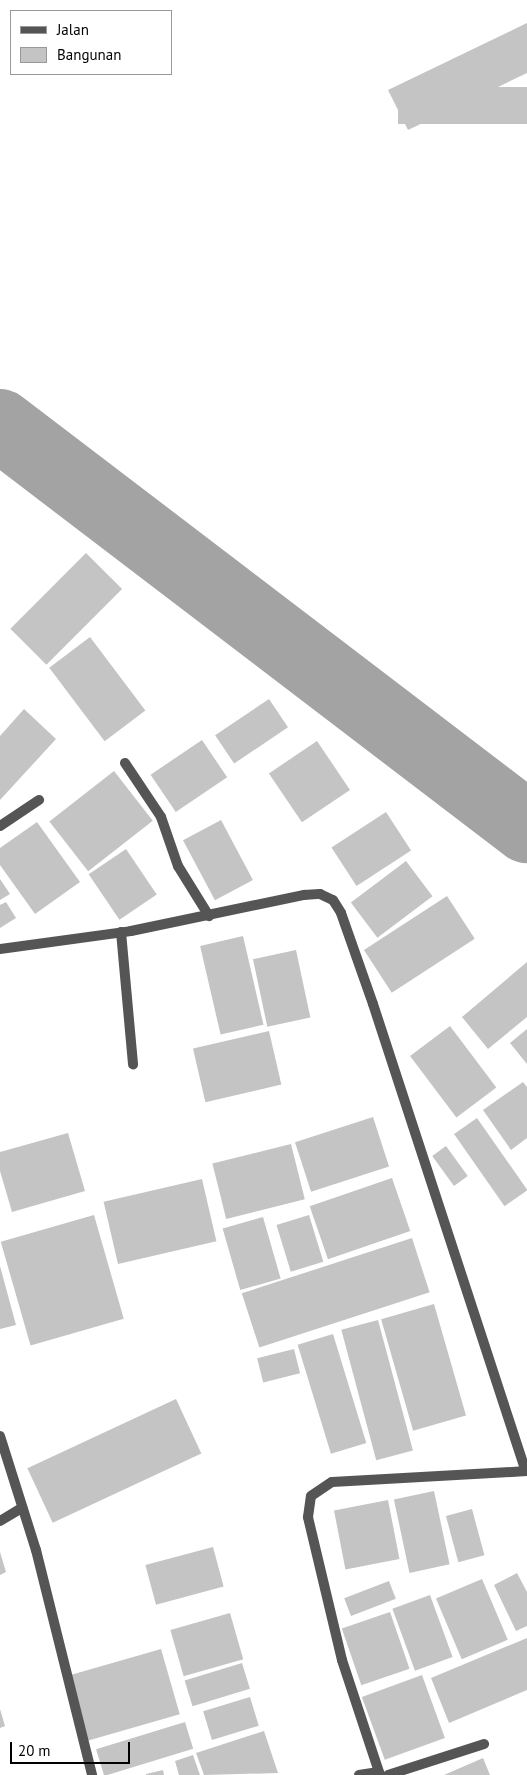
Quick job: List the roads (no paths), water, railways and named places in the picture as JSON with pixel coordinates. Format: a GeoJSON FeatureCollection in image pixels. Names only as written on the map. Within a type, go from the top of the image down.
{"type":"FeatureCollection","features":[{"type":"Feature","properties":{"kind":"street"},"geometry":{"type":"LineString","coordinates":[[125,764],[161,817],[188,886],[209,916]]}},
{"type":"Feature","properties":{"kind":"street"},"geometry":{"type":"LineString","coordinates":[[0,826],[39,800]]}},
{"type":"Feature","properties":{"kind":"street"},"geometry":{"type":"LineString","coordinates":[[0,949],[121,932],[209,916],[304,895],[320,894],[333,900],[341,913],[526,1470],[332,1482],[311,1496],[308,1517],[340,1650],[382,1774]]}},
{"type":"Feature","properties":{"kind":"street"},"geometry":{"type":"LineString","coordinates":[[121,932],[134,1064]]}},
{"type":"Feature","properties":{"kind":"street"},"geometry":{"type":"LineString","coordinates":[[0,1436],[22,1508],[92,1775]]}},
{"type":"Feature","properties":{"kind":"street"},"geometry":{"type":"LineString","coordinates":[[0,1521],[22,1508]]}},
{"type":"Feature","properties":{"kind":"street"},"geometry":{"type":"LineString","coordinates":[[359,1775],[382,1774],[484,1744]]}},
{"type":"Feature","properties":{"kind":"waterway"},"geometry":{"type":"LineString","coordinates":[[0,425],[527,827]]}}]}
